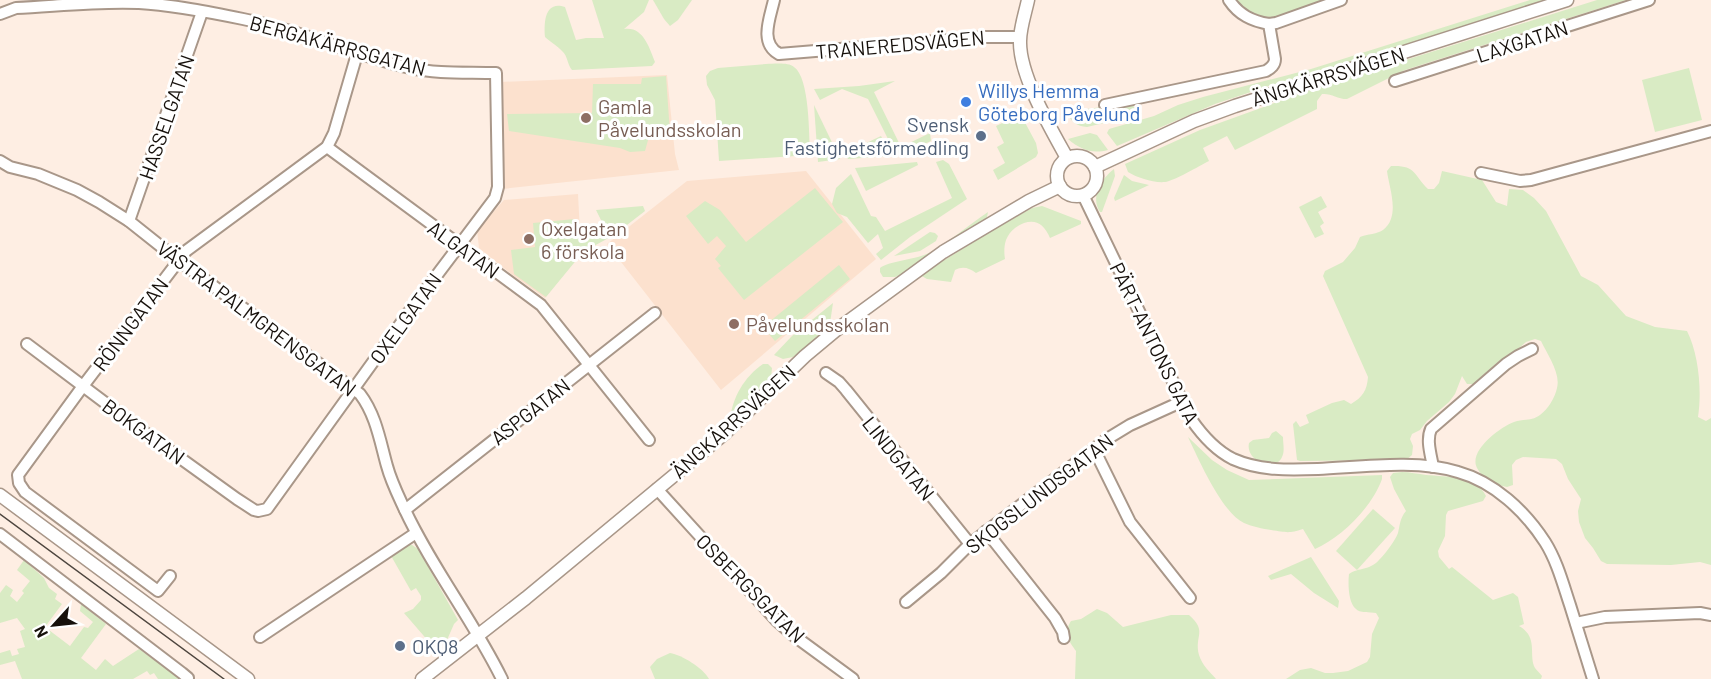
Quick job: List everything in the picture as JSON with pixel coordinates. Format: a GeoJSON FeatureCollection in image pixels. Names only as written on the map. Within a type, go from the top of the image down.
{"type":"FeatureCollection","features":[{"type":"Feature","properties":{"kind":"street","name":"TRANEREDSVÄGEN"},"geometry":{"type":"LineString","coordinates":[[774,0],[767,38],[772,50],[779,54],[985,37],[1020,37]]}},
{"type":"Feature","properties":{"kind":"street"},"geometry":{"type":"LineString","coordinates":[[1028,0],[1020,37],[1024,65],[1034,92],[1068,158]]}},
{"type":"Feature","properties":{"kind":"street"},"geometry":{"type":"LineString","coordinates":[[1229,0],[1242,15],[1251,20],[1269,24],[1341,0]]}},
{"type":"Feature","properties":{"kind":"street","name":"ÄNGKÄRRSVÄGEN"},"geometry":{"type":"LineString","coordinates":[[1095,167],[1194,121],[1235,106],[1567,0]]}},
{"type":"Feature","properties":{"kind":"street","name":"LAXGATAN"},"geometry":{"type":"LineString","coordinates":[[1395,81],[1649,0]]}},
{"type":"Feature","properties":{"kind":"street","name":"BERGAKÄRRSGATAN"},"geometry":{"type":"LineString","coordinates":[[0,14],[16,8],[122,3],[180,4],[202,12],[295,32],[393,64],[428,70],[496,73]]}},
{"type":"Feature","properties":{"kind":"street","name":"HASSELGATAN"},"geometry":{"type":"LineString","coordinates":[[129,222],[202,12]]}},
{"type":"Feature","properties":{"kind":"street"},"geometry":{"type":"LineString","coordinates":[[1105,105],[1266,71],[1275,63],[1269,24]]}},
{"type":"Feature","properties":{"kind":"street"},"geometry":{"type":"LineString","coordinates":[[327,147],[334,133],[357,54]]}},
{"type":"Feature","properties":{"kind":"street","name":"OXELGATAN"},"geometry":{"type":"LineString","coordinates":[[263,510],[270,506],[497,193],[496,73]]}},
{"type":"Feature","properties":{"kind":"street"},"geometry":{"type":"LineString","coordinates":[[1480,173],[1520,181],[1531,180],[1711,131]]}},
{"type":"Feature","properties":{"kind":"street","name":"ALGATAN"},"geometry":{"type":"LineString","coordinates":[[327,147],[541,305],[650,440]]}},
{"type":"Feature","properties":{"kind":"street","name":"RÖNNGATAN"},"geometry":{"type":"LineString","coordinates":[[170,576],[158,591],[24,492],[18,475],[178,260],[193,246],[327,147]]}},
{"type":"Feature","properties":{"kind":"street"},"geometry":{"type":"LineString","coordinates":[[1080,156],[1092,162],[1095,167],[1097,173],[1095,184],[1083,195],[1068,193],[1060,186],[1057,174],[1059,167],[1068,158],[1080,156]]}},
{"type":"Feature","properties":{"kind":"street","name":"VÄSTRA PALMGRENSGATAN"},"geometry":{"type":"LineString","coordinates":[[0,161],[77,190],[129,222],[354,388],[372,414],[391,478],[416,533],[484,643],[502,679]]}},
{"type":"Feature","properties":{"kind":"street","name":"ÄNGKÄRRSVÄGEN"},"geometry":{"type":"LineString","coordinates":[[422,679],[526,598],[724,434],[834,331],[943,252],[1019,207],[1060,186]]}},
{"type":"Feature","properties":{"kind":"street","name":"PÄRT-ANTONS GATA"},"geometry":{"type":"LineString","coordinates":[[1083,195],[1195,425],[1209,442],[1231,458],[1258,468],[1290,470],[1393,465],[1433,467],[1457,471],[1482,482],[1524,514],[1552,554],[1562,578],[1593,679]]}},
{"type":"Feature","properties":{"kind":"street","name":"ASPGATAN"},"geometry":{"type":"LineString","coordinates":[[405,510],[655,313]]}},
{"type":"Feature","properties":{"kind":"street","name":"BOKGATAN"},"geometry":{"type":"LineString","coordinates":[[27,344],[237,500],[254,510],[263,510]]}},
{"type":"Feature","properties":{"kind":"street"},"geometry":{"type":"LineString","coordinates":[[1433,467],[1429,440],[1431,429],[1506,364],[1532,349]]}},
{"type":"Feature","properties":{"kind":"street","name":"LINDGATAN"},"geometry":{"type":"LineString","coordinates":[[826,374],[839,382],[970,544]]}},
{"type":"Feature","properties":{"kind":"street","name":"SKOGSLUNDSGATAN"},"geometry":{"type":"LineString","coordinates":[[906,603],[970,544],[1094,449],[1118,432],[1183,401]]}},
{"type":"Feature","properties":{"kind":"street"},"geometry":{"type":"LineString","coordinates":[[1094,449],[1130,522],[1190,598]]}},
{"type":"Feature","properties":{"kind":"street","name":"OSBERGSGATAN"},"geometry":{"type":"LineString","coordinates":[[657,489],[777,621],[853,679]]}},
{"type":"Feature","properties":{"kind":"street"},"geometry":{"type":"LineString","coordinates":[[0,495],[248,679]]}},
{"type":"Feature","properties":{"kind":"street"},"geometry":{"type":"LineString","coordinates":[[986,531],[1056,618],[1064,638]]}},
{"type":"Feature","properties":{"kind":"street"},"geometry":{"type":"LineString","coordinates":[[260,637],[416,533]]}},
{"type":"Feature","properties":{"kind":"street"},"geometry":{"type":"LineString","coordinates":[[0,534],[188,678]]}},
{"type":"Feature","properties":{"kind":"street"},"geometry":{"type":"LineString","coordinates":[[1576,623],[1605,618],[1700,613],[1711,615]]}},
{"type":"Feature","properties":{"kind":"shaded area","name":"Gamla Påvelundsskolan"},"geometry":{"type":"Polygon","coordinates":[[[667,75],[675,154],[679,170],[502,189],[500,82],[667,75]]]}},
{"type":"Feature","properties":{"kind":"shaded area","name":"Påvelundsskolan"},"geometry":{"type":"Polygon","coordinates":[[[806,171],[876,259],[721,390],[607,244],[687,181],[806,171]]]}},
{"type":"Feature","properties":{"kind":"shaded area","name":"Oxelgatan 6 förskola"},"geometry":{"type":"Polygon","coordinates":[[[578,194],[581,252],[545,298],[479,248],[477,230],[504,200],[578,194]]]}},
{"type":"Feature","properties":{"kind":"green space"},"geometry":{"type":"Polygon","coordinates":[[[592,0],[649,0],[644,12],[624,29],[631,29],[641,34],[655,62],[652,66],[572,70],[564,53],[545,37],[547,15],[553,7],[565,7],[576,40],[604,38],[592,0]]]}},
{"type":"Feature","properties":{"kind":"green space"},"geometry":{"type":"Polygon","coordinates":[[[653,0],[692,0],[678,20],[670,26],[653,0]]]}},
{"type":"Feature","properties":{"kind":"green space"},"geometry":{"type":"Polygon","coordinates":[[[1237,0],[1323,0],[1290,14],[1267,17],[1246,9],[1237,0]]]}},
{"type":"Feature","properties":{"kind":"green space"},"geometry":{"type":"Polygon","coordinates":[[[1530,0],[1549,0],[1215,104],[1117,146],[1107,133],[1109,129],[1154,116],[1203,97],[1311,69],[1530,0]]]}},
{"type":"Feature","properties":{"kind":"green space"},"geometry":{"type":"Polygon","coordinates":[[[1597,0],[1626,0],[1405,70],[1347,99],[1322,94],[1317,101],[1317,109],[1235,150],[1227,136],[1203,148],[1209,161],[1169,181],[1156,182],[1141,178],[1128,172],[1125,164],[1200,130],[1313,89],[1597,0]]]}},
{"type":"Feature","properties":{"kind":"green space"},"geometry":{"type":"Polygon","coordinates":[[[788,64],[799,73],[808,108],[810,155],[719,161],[715,100],[707,85],[706,76],[710,71],[718,68],[788,64]]]}},
{"type":"Feature","properties":{"kind":"green space"},"geometry":{"type":"Polygon","coordinates":[[[1689,68],[1702,120],[1655,132],[1642,80],[1689,68]]]}},
{"type":"Feature","properties":{"kind":"green space"},"geometry":{"type":"Polygon","coordinates":[[[666,76],[670,133],[650,133],[645,151],[630,152],[620,148],[509,131],[507,114],[592,113],[593,84],[641,84],[642,78],[666,76]]]}},
{"type":"Feature","properties":{"kind":"green space"},"geometry":{"type":"Polygon","coordinates":[[[895,81],[874,92],[901,147],[930,133],[931,141],[907,152],[895,153],[868,99],[842,89],[820,100],[814,89],[859,86],[895,81]]]}},
{"type":"Feature","properties":{"kind":"green space"},"geometry":{"type":"Polygon","coordinates":[[[814,105],[840,159],[818,162],[814,105]]]}},
{"type":"Feature","properties":{"kind":"green space"},"geometry":{"type":"Polygon","coordinates":[[[1132,105],[1142,114],[1087,127],[1074,123],[1068,112],[1102,107],[1103,110],[1132,105]]]}},
{"type":"Feature","properties":{"kind":"green space"},"geometry":{"type":"Polygon","coordinates":[[[1019,115],[1036,143],[1038,153],[1036,157],[998,180],[993,170],[1005,163],[997,147],[1004,143],[996,126],[1019,115]]]}},
{"type":"Feature","properties":{"kind":"green space"},"geometry":{"type":"Polygon","coordinates":[[[1090,133],[1097,135],[1108,150],[1097,152],[1087,150],[1068,139],[1090,133]]]}},
{"type":"Feature","properties":{"kind":"green space"},"geometry":{"type":"Polygon","coordinates":[[[881,136],[891,156],[848,159],[845,153],[881,136]]]}},
{"type":"Feature","properties":{"kind":"green space"},"geometry":{"type":"Polygon","coordinates":[[[943,160],[949,164],[967,199],[910,237],[881,260],[876,254],[883,248],[878,234],[868,243],[847,217],[837,213],[832,204],[836,188],[851,174],[871,216],[876,217],[885,231],[952,198],[936,162],[943,160]]]}},
{"type":"Feature","properties":{"kind":"green space"},"geometry":{"type":"Polygon","coordinates":[[[917,162],[918,165],[866,191],[855,168],[917,162]]]}},
{"type":"Feature","properties":{"kind":"green space"},"geometry":{"type":"Polygon","coordinates":[[[1391,166],[1410,169],[1428,189],[1434,189],[1439,183],[1442,171],[1482,180],[1496,202],[1507,206],[1509,189],[1523,190],[1546,211],[1581,276],[1598,285],[1626,316],[1655,327],[1687,331],[1699,373],[1698,417],[1706,421],[1711,418],[1711,565],[1700,562],[1671,565],[1607,564],[1601,561],[1585,538],[1579,522],[1578,511],[1581,499],[1568,479],[1562,464],[1556,459],[1523,457],[1516,460],[1512,465],[1513,485],[1507,487],[1490,481],[1480,472],[1475,461],[1487,440],[1514,422],[1540,415],[1555,396],[1558,382],[1555,370],[1541,341],[1535,339],[1526,342],[1511,355],[1499,361],[1473,384],[1467,384],[1462,376],[1449,402],[1420,430],[1412,434],[1410,439],[1413,446],[1412,455],[1406,460],[1297,460],[1293,424],[1296,421],[1300,427],[1309,423],[1306,415],[1332,403],[1344,400],[1351,404],[1359,399],[1367,386],[1368,377],[1323,276],[1325,271],[1343,262],[1355,248],[1360,237],[1381,231],[1388,224],[1393,210],[1387,171],[1391,166]]]}},
{"type":"Feature","properties":{"kind":"green space"},"geometry":{"type":"Polygon","coordinates":[[[1114,169],[1115,176],[1102,212],[1100,212],[1096,200],[1098,189],[1114,169]]]}},
{"type":"Feature","properties":{"kind":"green space"},"geometry":{"type":"Polygon","coordinates":[[[1124,175],[1132,181],[1149,185],[1115,201],[1114,198],[1124,175]]]}},
{"type":"Feature","properties":{"kind":"green space"},"geometry":{"type":"Polygon","coordinates":[[[815,188],[843,222],[744,300],[718,268],[721,266],[715,259],[726,246],[717,236],[708,244],[686,216],[705,201],[720,210],[746,242],[815,188]]]}},
{"type":"Feature","properties":{"kind":"green space"},"geometry":{"type":"Polygon","coordinates":[[[1321,196],[1327,207],[1318,212],[1324,223],[1320,226],[1324,234],[1315,238],[1299,207],[1321,196]]]}},
{"type":"Feature","properties":{"kind":"green space"},"geometry":{"type":"Polygon","coordinates":[[[643,206],[645,211],[614,235],[583,252],[546,297],[514,274],[511,250],[535,247],[533,223],[575,219],[581,226],[603,224],[596,210],[643,206]]]}},
{"type":"Feature","properties":{"kind":"green space"},"geometry":{"type":"Polygon","coordinates":[[[1042,206],[1081,221],[1081,224],[1050,238],[1040,224],[1026,223],[1015,228],[1008,236],[1005,259],[976,273],[966,268],[955,270],[951,282],[927,279],[920,275],[1032,208],[1042,206]]]}},
{"type":"Feature","properties":{"kind":"green space"},"geometry":{"type":"Polygon","coordinates":[[[988,212],[984,222],[902,274],[895,277],[883,277],[880,272],[880,268],[884,266],[929,253],[988,212]]]}},
{"type":"Feature","properties":{"kind":"green space"},"geometry":{"type":"Polygon","coordinates":[[[930,232],[938,236],[936,241],[920,251],[894,256],[930,232]]]}},
{"type":"Feature","properties":{"kind":"green space"},"geometry":{"type":"Polygon","coordinates":[[[839,265],[850,279],[775,341],[763,327],[839,265]]]}},
{"type":"Feature","properties":{"kind":"green space"},"geometry":{"type":"Polygon","coordinates":[[[833,303],[830,323],[826,330],[793,357],[783,359],[774,355],[792,336],[833,303]]]}},
{"type":"Feature","properties":{"kind":"green space"},"geometry":{"type":"Polygon","coordinates":[[[763,364],[768,364],[772,368],[771,378],[730,420],[733,404],[740,389],[750,375],[763,364]]]}},
{"type":"Feature","properties":{"kind":"green space"},"geometry":{"type":"Polygon","coordinates":[[[1276,431],[1283,437],[1282,457],[1274,464],[1256,460],[1249,450],[1249,443],[1253,440],[1269,438],[1276,431]]]}},
{"type":"Feature","properties":{"kind":"green space"},"geometry":{"type":"Polygon","coordinates":[[[1188,437],[1212,460],[1249,480],[1382,475],[1382,479],[1371,500],[1355,520],[1335,537],[1315,549],[1303,529],[1294,532],[1268,530],[1247,524],[1236,517],[1219,497],[1188,437]]]}},
{"type":"Feature","properties":{"kind":"green space"},"geometry":{"type":"Polygon","coordinates":[[[1393,473],[1460,478],[1475,484],[1486,496],[1483,501],[1448,511],[1445,536],[1438,551],[1439,557],[1449,569],[1452,567],[1493,600],[1513,593],[1518,597],[1524,624],[1519,626],[1529,635],[1533,663],[1542,676],[1541,679],[1286,679],[1300,670],[1311,668],[1325,673],[1348,671],[1367,662],[1370,657],[1372,634],[1379,618],[1376,613],[1360,611],[1353,606],[1349,593],[1349,574],[1375,563],[1397,536],[1401,519],[1406,511],[1390,477],[1393,473]]]}},
{"type":"Feature","properties":{"kind":"green space"},"geometry":{"type":"Polygon","coordinates":[[[1373,509],[1395,528],[1357,570],[1336,551],[1373,509]]]}},
{"type":"Feature","properties":{"kind":"green space"},"geometry":{"type":"Polygon","coordinates":[[[406,545],[412,545],[418,549],[458,620],[447,640],[436,650],[404,613],[413,609],[421,600],[416,588],[411,591],[390,554],[406,545]]]}},
{"type":"Feature","properties":{"kind":"green space"},"geometry":{"type":"Polygon","coordinates":[[[1311,557],[1339,601],[1338,608],[1314,593],[1291,574],[1271,580],[1268,576],[1311,557]]]}},
{"type":"Feature","properties":{"kind":"green space"},"geometry":{"type":"Polygon","coordinates":[[[24,560],[44,578],[49,588],[57,594],[55,599],[62,604],[45,627],[70,646],[84,627],[88,628],[93,622],[80,611],[81,604],[106,624],[81,658],[96,670],[105,659],[113,666],[139,649],[178,679],[158,679],[154,673],[150,675],[147,671],[133,679],[22,679],[15,661],[0,665],[0,653],[10,650],[12,656],[19,654],[17,649],[25,647],[20,631],[25,629],[17,618],[0,623],[0,593],[6,585],[13,590],[10,596],[17,602],[30,581],[17,570],[24,560]]]}},
{"type":"Feature","properties":{"kind":"green space"},"geometry":{"type":"Polygon","coordinates":[[[1097,609],[1107,613],[1123,627],[1171,615],[1189,615],[1199,630],[1200,659],[1216,679],[1075,679],[1076,651],[1068,637],[1067,630],[1071,621],[1081,619],[1097,609]]]}},
{"type":"Feature","properties":{"kind":"green space"},"geometry":{"type":"Polygon","coordinates":[[[670,653],[692,663],[709,679],[655,679],[650,667],[657,659],[670,653]]]}},
{"type":"Feature","properties":{"kind":"tram line"},"geometry":{"type":"LineString","coordinates":[[0,514],[224,679]]}},
{"type":"Feature","properties":{"kind":"place","name":"Willys Hemma Göteborg Påvelund"},"geometry":{"type":"Point","coordinates":[966,102]}},
{"type":"Feature","properties":{"kind":"place","name":"Gamla Påvelundsskolan"},"geometry":{"type":"Point","coordinates":[586,118]}},
{"type":"Feature","properties":{"kind":"place","name":"Svensk Fastighetsförmedling"},"geometry":{"type":"Point","coordinates":[981,136]}},
{"type":"Feature","properties":{"kind":"place","name":"Oxelgatan 6 förskola"},"geometry":{"type":"Point","coordinates":[529,239]}},
{"type":"Feature","properties":{"kind":"place","name":"Påvelundsskolan"},"geometry":{"type":"Point","coordinates":[734,324]}},
{"type":"Feature","properties":{"kind":"place","name":"OKQ8"},"geometry":{"type":"Point","coordinates":[400,646]}}]}
